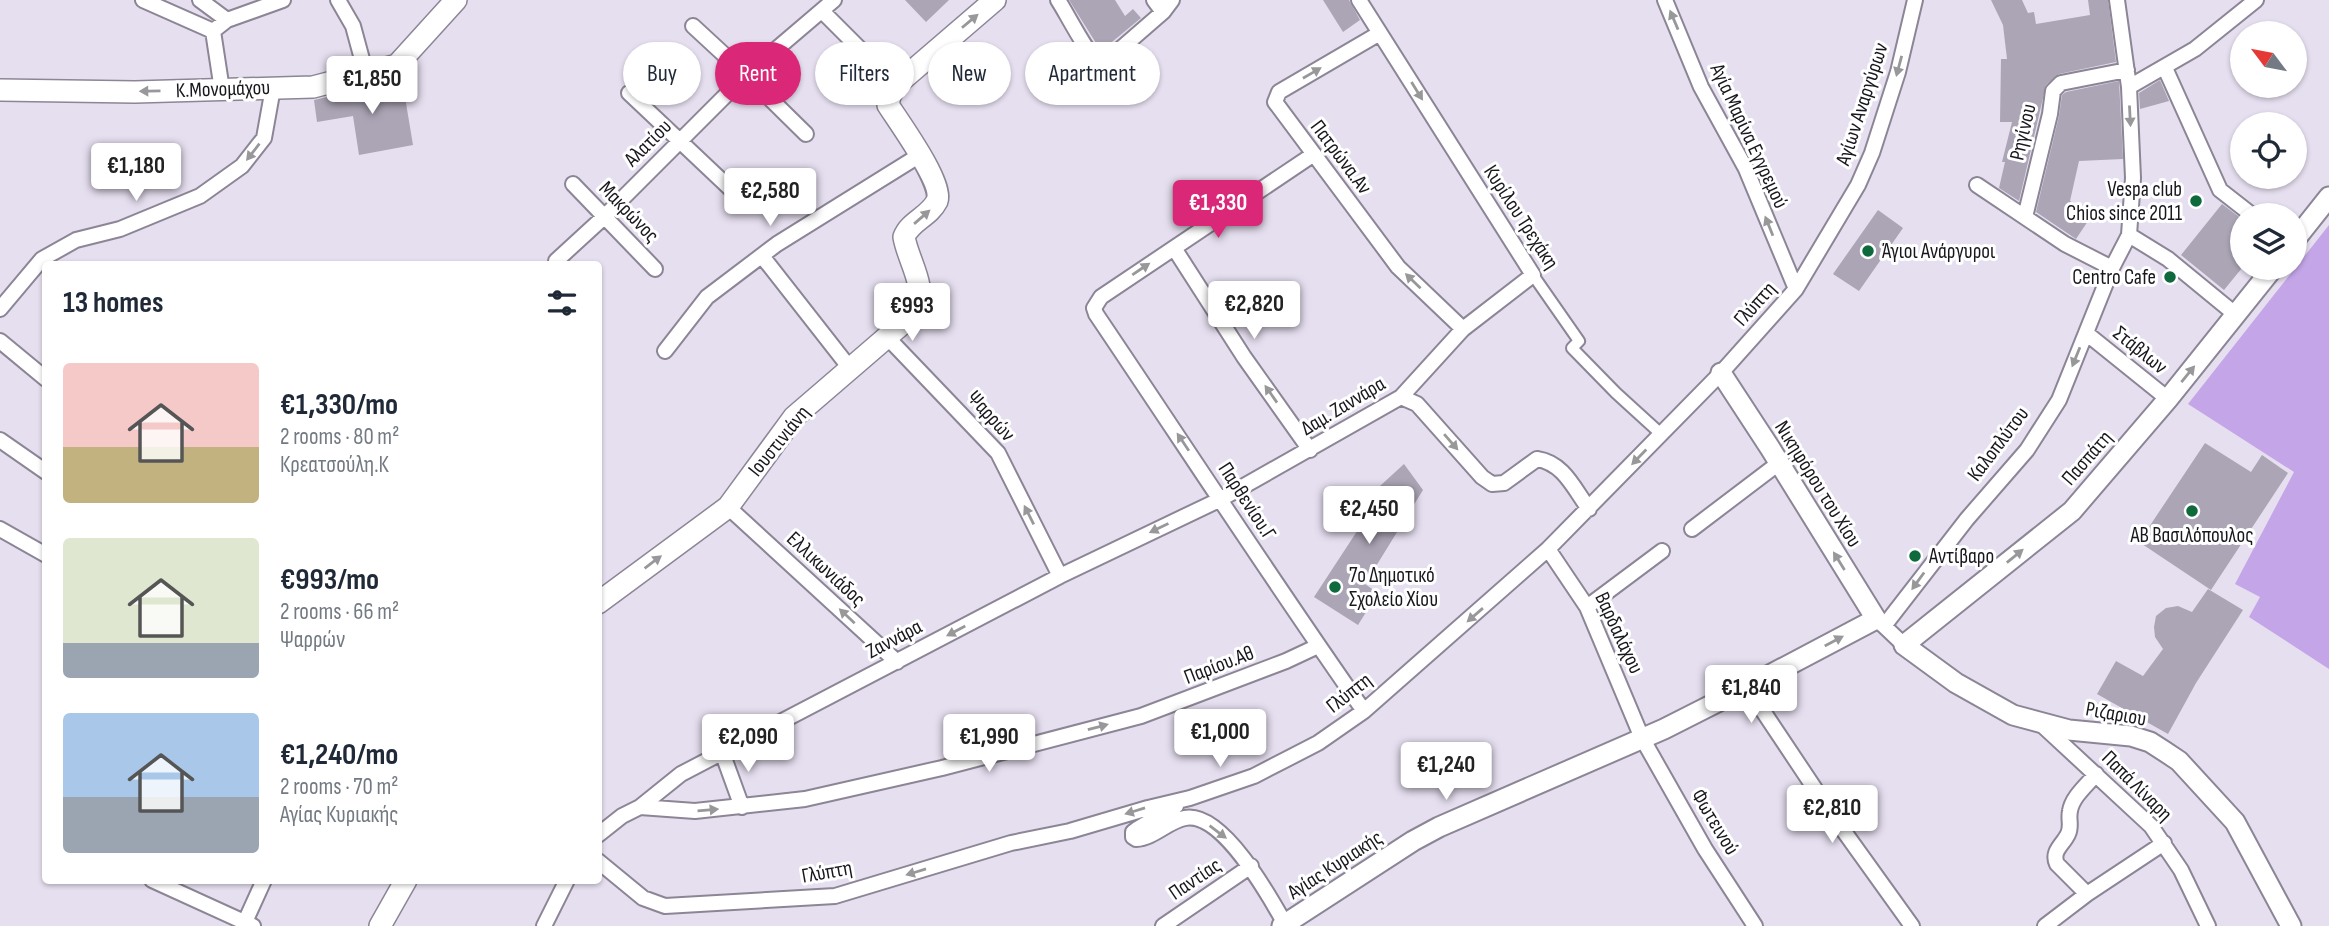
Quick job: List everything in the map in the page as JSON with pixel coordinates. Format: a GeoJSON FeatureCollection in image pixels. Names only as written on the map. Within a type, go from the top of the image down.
{"type":"FeatureCollection","features":[{"type":"Feature","properties":{"kind":"main road","name":"Κ.Μονομάχου"},"geometry":{"type":"LineString","coordinates":[[0,90],[222,90],[313,87],[397,65],[456,0]]}},
{"type":"Feature","properties":{"kind":"main road"},"geometry":{"type":"LineString","coordinates":[[914,70],[995,0]]}},
{"type":"Feature","properties":{"kind":"main road","name":"Ιουστινιάνη"},"geometry":{"type":"LineString","coordinates":[[602,600],[728,507],[794,417],[916,312],[920,303],[917,279],[904,237],[906,230],[928,214],[939,195],[920,155],[888,105]]}},
{"type":"Feature","properties":{"kind":"main road"},"geometry":{"type":"LineString","coordinates":[[380,926],[404,884]]}},
{"type":"Feature","properties":{"kind":"street"},"geometry":{"type":"LineString","coordinates":[[143,0],[213,31]]}},
{"type":"Feature","properties":{"kind":"street"},"geometry":{"type":"LineString","coordinates":[[200,0],[227,20]]}},
{"type":"Feature","properties":{"kind":"street"},"geometry":{"type":"LineString","coordinates":[[213,31],[227,20],[283,0]]}},
{"type":"Feature","properties":{"kind":"street"},"geometry":{"type":"LineString","coordinates":[[338,0],[353,26],[366,74]]}},
{"type":"Feature","properties":{"kind":"street","name":"Αλατίου"},"geometry":{"type":"LineString","coordinates":[[785,42],[834,0]]}},
{"type":"Feature","properties":{"kind":"street"},"geometry":{"type":"LineString","coordinates":[[1059,0],[1094,58],[1101,62],[1110,58],[1163,4]]}},
{"type":"Feature","properties":{"kind":"street","name":"Κυρίλου Τρεχάκη"},"geometry":{"type":"LineString","coordinates":[[1359,0],[1533,275],[1579,341],[1572,348],[1661,434]]}},
{"type":"Feature","properties":{"kind":"street","name":"Αγία Μαρίνα Εγγρεμού"},"geometry":{"type":"LineString","coordinates":[[1665,0],[1701,87],[1746,169],[1796,289]]}},
{"type":"Feature","properties":{"kind":"street","name":"Αγίων Αναργύρων"},"geometry":{"type":"LineString","coordinates":[[1796,289],[1863,174],[1898,72],[1915,0]]}},
{"type":"Feature","properties":{"kind":"street","name":"Καλοπλύτου"},"geometry":{"type":"LineString","coordinates":[[1642,738],[1880,623],[2027,450],[2059,400],[2112,268],[2129,235],[2133,178],[2129,87],[2116,0]]}},
{"type":"Feature","properties":{"kind":"street"},"geometry":{"type":"LineString","coordinates":[[2129,87],[2195,49],[2256,0]]}},
{"type":"Feature","properties":{"kind":"street"},"geometry":{"type":"LineString","coordinates":[[822,11],[853,42]]}},
{"type":"Feature","properties":{"kind":"street"},"geometry":{"type":"LineString","coordinates":[[693,26],[715,46]]}},
{"type":"Feature","properties":{"kind":"street"},"geometry":{"type":"LineString","coordinates":[[213,31],[222,90]]}},
{"type":"Feature","properties":{"kind":"street","name":"Πατρώνα.Αν"},"geometry":{"type":"LineString","coordinates":[[1380,33],[1279,92],[1276,96],[1277,107],[1398,267],[1463,329]]}},
{"type":"Feature","properties":{"kind":"street"},"geometry":{"type":"LineString","coordinates":[[2165,68],[2220,190],[2237,203]]}},
{"type":"Feature","properties":{"kind":"street","name":"Ρηγίνου"},"geometry":{"type":"LineString","coordinates":[[2025,217],[2053,91],[2061,83],[2127,70]]}},
{"type":"Feature","properties":{"kind":"street"},"geometry":{"type":"LineString","coordinates":[[3,302],[42,259],[76,240],[120,229],[200,197],[242,166],[264,138],[273,88]]}},
{"type":"Feature","properties":{"kind":"street"},"geometry":{"type":"LineString","coordinates":[[641,105],[738,196]]}},
{"type":"Feature","properties":{"kind":"street","name":"Αλατίου"},"geometry":{"type":"LineString","coordinates":[[556,261],[715,105]]}},
{"type":"Feature","properties":{"kind":"street"},"geometry":{"type":"LineString","coordinates":[[777,105],[806,134]]}},
{"type":"Feature","properties":{"kind":"street"},"geometry":{"type":"LineString","coordinates":[[1310,450],[1244,357],[1174,248],[1314,154]]}},
{"type":"Feature","properties":{"kind":"street"},"geometry":{"type":"LineString","coordinates":[[665,351],[707,297],[762,256],[920,155]]}},
{"type":"Feature","properties":{"kind":"street","name":"Μακρώνος"},"geometry":{"type":"LineString","coordinates":[[573,184],[655,269]]}},
{"type":"Feature","properties":{"kind":"street"},"geometry":{"type":"LineString","coordinates":[[1976,185],[2065,244],[2112,268]]}},
{"type":"Feature","properties":{"kind":"street"},"geometry":{"type":"LineString","coordinates":[[2307,225],[2329,197]]}},
{"type":"Feature","properties":{"kind":"street"},"geometry":{"type":"LineString","coordinates":[[2129,235],[2168,259],[2235,314]]}},
{"type":"Feature","properties":{"kind":"street","name":"Παρθενίου.Γ"},"geometry":{"type":"LineString","coordinates":[[1174,248],[1101,297],[1094,307],[1096,314],[1364,711]]}},
{"type":"Feature","properties":{"kind":"street"},"geometry":{"type":"LineString","coordinates":[[762,256],[849,367]]}},
{"type":"Feature","properties":{"kind":"street","name":"Δαμ. Ζαννάρα"},"geometry":{"type":"LineString","coordinates":[[1221,499],[1401,397],[1463,329],[1533,275]]}},
{"type":"Feature","properties":{"kind":"street","name":"Πασπάτη"},"geometry":{"type":"LineString","coordinates":[[1904,645],[2072,511],[2168,399],[2263,280]]}},
{"type":"Feature","properties":{"kind":"street","name":"Γλύπτη"},"geometry":{"type":"LineString","coordinates":[[602,864],[643,898],[664,906],[835,896],[1011,844],[1190,798],[1254,776],[1318,743],[1364,711],[1548,549],[1721,373],[1796,289]]}},
{"type":"Feature","properties":{"kind":"street","name":"Στάβλων"},"geometry":{"type":"LineString","coordinates":[[2086,333],[2168,399]]}},
{"type":"Feature","properties":{"kind":"street","name":"Ψαρρών"},"geometry":{"type":"LineString","coordinates":[[887,337],[998,453],[1060,576]]}},
{"type":"Feature","properties":{"kind":"street"},"geometry":{"type":"LineString","coordinates":[[0,341],[42,376]]}},
{"type":"Feature","properties":{"kind":"street","name":"Νικηφόρου του Χίου"},"geometry":{"type":"LineString","coordinates":[[1721,373],[1880,623]]}},
{"type":"Feature","properties":{"kind":"street"},"geometry":{"type":"LineString","coordinates":[[1401,397],[1418,404],[1482,477],[1492,484],[1504,483],[1537,459],[1550,461],[1559,467],[1589,509]]}},
{"type":"Feature","properties":{"kind":"street"},"geometry":{"type":"LineString","coordinates":[[0,440],[42,469]]}},
{"type":"Feature","properties":{"kind":"street"},"geometry":{"type":"LineString","coordinates":[[1692,529],[1779,463]]}},
{"type":"Feature","properties":{"kind":"street","name":"Ζαννάρα"},"geometry":{"type":"LineString","coordinates":[[602,832],[640,807],[681,774],[1060,576],[1221,499]]}},
{"type":"Feature","properties":{"kind":"street","name":"Ελλικωνιάδος"},"geometry":{"type":"LineString","coordinates":[[728,507],[897,662]]}},
{"type":"Feature","properties":{"kind":"street"},"geometry":{"type":"LineString","coordinates":[[0,529],[42,553]]}},
{"type":"Feature","properties":{"kind":"street","name":"Βαρδαλάχου"},"geometry":{"type":"LineString","coordinates":[[1548,549],[1587,607],[1642,738]]}},
{"type":"Feature","properties":{"kind":"street"},"geometry":{"type":"LineString","coordinates":[[1587,607],[1662,551]]}},
{"type":"Feature","properties":{"kind":"street"},"geometry":{"type":"LineString","coordinates":[[1880,623],[1904,645]]}},
{"type":"Feature","properties":{"kind":"street","name":"Ριζαριου"},"geometry":{"type":"LineString","coordinates":[[1904,645],[1955,683],[2012,715],[2069,730],[2131,736],[2150,742],[2179,761],[2235,822],[2291,926]]}},
{"type":"Feature","properties":{"kind":"street","name":"Παρίου.Αθ"},"geometry":{"type":"LineString","coordinates":[[640,807],[695,811],[742,807],[805,799],[917,774],[1141,716],[1286,662],[1318,646]]}},
{"type":"Feature","properties":{"kind":"street"},"geometry":{"type":"LineString","coordinates":[[1747,687],[1826,806],[1912,926]]}},
{"type":"Feature","properties":{"kind":"street","name":"Παπά Λίναρη"},"geometry":{"type":"LineString","coordinates":[[2042,724],[2151,826],[2164,843],[2208,926]]}},
{"type":"Feature","properties":{"kind":"street","name":"Αγίας Κυριακής"},"geometry":{"type":"LineString","coordinates":[[1284,925],[1439,827],[1642,738]]}},
{"type":"Feature","properties":{"kind":"street","name":"Φωτεινού"},"geometry":{"type":"LineString","coordinates":[[1642,738],[1705,849],[1755,926]]}},
{"type":"Feature","properties":{"kind":"street"},"geometry":{"type":"LineString","coordinates":[[722,752],[742,807]]}},
{"type":"Feature","properties":{"kind":"street"},"geometry":{"type":"LineString","coordinates":[[2087,894],[2054,859],[2055,853],[2069,833],[2071,808],[2096,774]]}},
{"type":"Feature","properties":{"kind":"street"},"geometry":{"type":"LineString","coordinates":[[1190,798],[1137,829],[1133,832],[1133,837],[1148,837],[1184,818],[1200,821],[1224,836],[1251,866],[1284,925]]}},
{"type":"Feature","properties":{"kind":"street"},"geometry":{"type":"LineString","coordinates":[[2045,926],[2087,894],[2164,843]]}},
{"type":"Feature","properties":{"kind":"street","name":"Παντίας"},"geometry":{"type":"LineString","coordinates":[[1163,926],[1251,866]]}},
{"type":"Feature","properties":{"kind":"street"},"geometry":{"type":"LineString","coordinates":[[161,884],[249,924],[263,884]]}},
{"type":"Feature","properties":{"kind":"street"},"geometry":{"type":"LineString","coordinates":[[544,926],[565,884]]}},
{"type":"Feature","properties":{"kind":"shaded area"},"geometry":{"type":"Polygon","coordinates":[[[2329,225],[2329,669],[2249,617],[2260,597],[2235,584],[2294,472],[2188,404],[2286,280],[2307,280],[2307,253],[2329,225]]]}},
{"type":"Feature","properties":{"kind":"building"},"geometry":{"type":"Polygon","coordinates":[[[905,0],[949,0],[926,22],[905,0]]]}},
{"type":"Feature","properties":{"kind":"building"},"geometry":{"type":"Polygon","coordinates":[[[1069,0],[1115,0],[1125,16],[1133,9],[1141,18],[1112,42],[1095,42],[1069,0]]]}},
{"type":"Feature","properties":{"kind":"building"},"geometry":{"type":"Polygon","coordinates":[[[1323,0],[1349,0],[1360,20],[1343,32],[1323,0]]]}},
{"type":"Feature","properties":{"kind":"building"},"geometry":{"type":"Polygon","coordinates":[[[1991,0],[2022,0],[2028,13],[2034,12],[2036,24],[2090,15],[2088,0],[2108,0],[2116,62],[2059,74],[2046,85],[2019,201],[1999,188],[2012,122],[2000,122],[2001,59],[2007,59],[2003,25],[1991,0]]]}},
{"type":"Feature","properties":{"kind":"building"},"geometry":{"type":"Polygon","coordinates":[[[402,79],[413,145],[359,155],[353,116],[317,122],[314,100],[402,79]]]}},
{"type":"Feature","properties":{"kind":"building"},"geometry":{"type":"Polygon","coordinates":[[[2160,80],[2169,101],[2140,109],[2139,93],[2160,80]]]}},
{"type":"Feature","properties":{"kind":"building"},"geometry":{"type":"Polygon","coordinates":[[[2119,81],[2123,159],[2079,161],[2070,201],[2081,208],[2077,214],[2088,221],[2076,239],[2036,212],[2062,95],[2119,81]]]}},
{"type":"Feature","properties":{"kind":"building"},"geometry":{"type":"Polygon","coordinates":[[[2222,204],[2230,210],[2230,280],[2232,280],[2224,290],[2181,255],[2222,204]]]}},
{"type":"Feature","properties":{"kind":"building","name":"Άγιοι Ανάργυροι"},"geometry":{"type":"Polygon","coordinates":[[[1878,210],[1903,228],[1859,291],[1833,274],[1878,210]]]}},
{"type":"Feature","properties":{"kind":"building"},"geometry":{"type":"Polygon","coordinates":[[[2205,443],[2251,472],[2262,455],[2288,473],[2211,590],[2139,542],[2205,443]]]}},
{"type":"Feature","properties":{"kind":"building"},"geometry":{"type":"Polygon","coordinates":[[[1404,464],[1423,490],[1365,584],[1378,593],[1358,625],[1314,597],[1367,516],[1357,507],[1404,464]]]}},
{"type":"Feature","properties":{"kind":"building"},"geometry":{"type":"Polygon","coordinates":[[[2208,589],[2243,610],[2196,683],[2168,734],[2097,694],[2116,661],[2143,676],[2163,649],[2155,637],[2156,616],[2166,608],[2178,606],[2192,612],[2208,589]]]}},
{"type":"Feature","properties":{"kind":"place","name":"Vespa club Chios since 2011"},"geometry":{"type":"Point","coordinates":[2196,201]}},
{"type":"Feature","properties":{"kind":"place","name":"Άγιοι Ανάργυροι"},"geometry":{"type":"Point","coordinates":[1868,251]}},
{"type":"Feature","properties":{"kind":"place","name":"Centro Cafe"},"geometry":{"type":"Point","coordinates":[2170,277]}},
{"type":"Feature","properties":{"kind":"place","name":"ΑΒ Βασιλόπουλος"},"geometry":{"type":"Point","coordinates":[2192,511]}},
{"type":"Feature","properties":{"kind":"place","name":"Αντίβαρο"},"geometry":{"type":"Point","coordinates":[1915,556]}},
{"type":"Feature","properties":{"kind":"place","name":"7ο Δημοτικό Σχολείο Χίου"},"geometry":{"type":"Point","coordinates":[1335,587]}}]}
